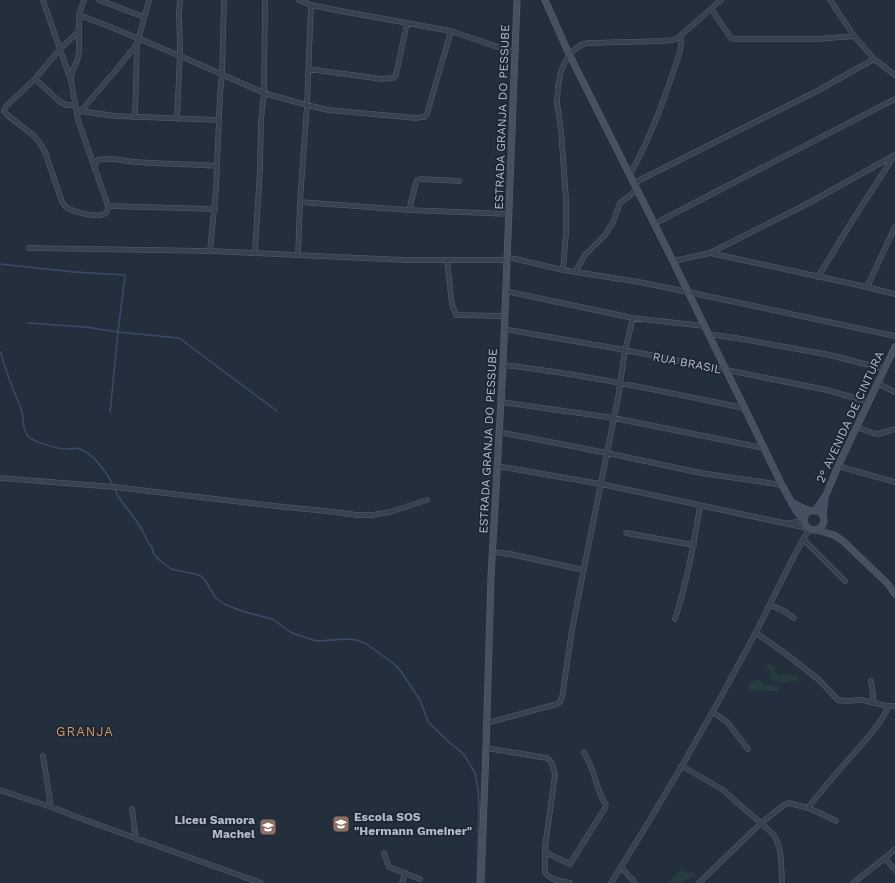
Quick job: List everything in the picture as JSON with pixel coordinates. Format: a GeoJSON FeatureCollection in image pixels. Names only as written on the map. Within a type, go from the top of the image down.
{"type":"FeatureCollection","features":[{"type":"Feature","properties":{"kind":"street"},"geometry":{"type":"LineString","coordinates":[[43,0],[60,49],[71,80],[81,130],[108,206],[108,210],[105,214],[95,216],[71,210],[66,207],[62,202],[45,152],[39,142],[4,113],[4,108],[35,79],[60,49],[78,31]]}},
{"type":"Feature","properties":{"kind":"street"},"geometry":{"type":"LineString","coordinates":[[71,80],[72,72],[79,52],[79,14],[84,0]]}},
{"type":"Feature","properties":{"kind":"street"},"geometry":{"type":"LineString","coordinates":[[99,0],[144,17]]}},
{"type":"Feature","properties":{"kind":"street"},"geometry":{"type":"LineString","coordinates":[[135,117],[137,44],[149,0]]}},
{"type":"Feature","properties":{"kind":"street"},"geometry":{"type":"LineString","coordinates":[[178,118],[180,0]]}},
{"type":"Feature","properties":{"kind":"street"},"geometry":{"type":"LineString","coordinates":[[210,250],[215,209],[222,75],[224,0]]}},
{"type":"Feature","properties":{"kind":"street"},"geometry":{"type":"LineString","coordinates":[[255,252],[260,169],[261,120],[264,93],[265,0]]}},
{"type":"Feature","properties":{"kind":"street"},"geometry":{"type":"LineString","coordinates":[[299,0],[311,5],[451,31],[516,53]]}},
{"type":"Feature","properties":{"kind":"street","name":"ESTRADA GRANJA DO PESSUBE"},"geometry":{"type":"LineString","coordinates":[[481,883],[491,577],[503,365],[517,0]]}},
{"type":"Feature","properties":{"kind":"street"},"geometry":{"type":"LineString","coordinates":[[545,0],[569,54],[630,174],[782,485],[796,511],[804,520],[808,528]]}},
{"type":"Feature","properties":{"kind":"street"},"geometry":{"type":"LineString","coordinates":[[563,270],[566,233],[566,199],[561,130],[557,103],[561,71],[569,54],[582,45],[588,43],[674,40],[721,0]]}},
{"type":"Feature","properties":{"kind":"street"},"geometry":{"type":"LineString","coordinates":[[830,0],[854,36],[874,59],[895,75]]}},
{"type":"Feature","properties":{"kind":"street"},"geometry":{"type":"LineString","coordinates":[[298,255],[311,5]]}},
{"type":"Feature","properties":{"kind":"street"},"geometry":{"type":"LineString","coordinates":[[711,9],[731,38],[734,39],[819,39],[854,36]]}},
{"type":"Feature","properties":{"kind":"street"},"geometry":{"type":"LineString","coordinates":[[79,14],[139,38],[264,93],[328,110],[416,118],[424,117],[427,114],[451,31]]}},
{"type":"Feature","properties":{"kind":"street"},"geometry":{"type":"LineString","coordinates":[[308,69],[382,79],[393,78],[396,75],[407,23]]}},
{"type":"Feature","properties":{"kind":"street"},"geometry":{"type":"LineString","coordinates":[[630,174],[640,156],[665,98],[680,52],[680,35]]}},
{"type":"Feature","properties":{"kind":"street"},"geometry":{"type":"LineString","coordinates":[[77,116],[137,44]]}},
{"type":"Feature","properties":{"kind":"street"},"geometry":{"type":"LineString","coordinates":[[634,183],[820,90],[874,59]]}},
{"type":"Feature","properties":{"kind":"street"},"geometry":{"type":"LineString","coordinates":[[35,79],[58,102],[66,105],[75,105]]}},
{"type":"Feature","properties":{"kind":"street"},"geometry":{"type":"LineString","coordinates":[[654,224],[895,99]]}},
{"type":"Feature","properties":{"kind":"street"},"geometry":{"type":"LineString","coordinates":[[81,111],[115,116],[219,120]]}},
{"type":"Feature","properties":{"kind":"street"},"geometry":{"type":"LineString","coordinates":[[672,261],[710,253],[804,205],[895,155]]}},
{"type":"Feature","properties":{"kind":"street"},"geometry":{"type":"LineString","coordinates":[[818,277],[895,155]]}},
{"type":"Feature","properties":{"kind":"street"},"geometry":{"type":"LineString","coordinates":[[94,166],[98,160],[108,158],[173,165],[217,166]]}},
{"type":"Feature","properties":{"kind":"street"},"geometry":{"type":"LineString","coordinates":[[409,210],[417,180],[460,181]]}},
{"type":"Feature","properties":{"kind":"street"},"geometry":{"type":"LineString","coordinates":[[575,272],[584,255],[605,235],[613,222],[620,203],[637,190]]}},
{"type":"Feature","properties":{"kind":"street"},"geometry":{"type":"LineString","coordinates":[[300,202],[409,210],[509,214]]}},
{"type":"Feature","properties":{"kind":"street"},"geometry":{"type":"LineString","coordinates":[[108,206],[215,209]]}},
{"type":"Feature","properties":{"kind":"street"},"geometry":{"type":"LineString","coordinates":[[867,287],[895,227]]}},
{"type":"Feature","properties":{"kind":"street"},"geometry":{"type":"LineString","coordinates":[[30,248],[210,250],[405,260],[507,259],[563,270],[639,282],[895,336]]}},
{"type":"Feature","properties":{"kind":"street"},"geometry":{"type":"LineString","coordinates":[[710,253],[895,294]]}},
{"type":"Feature","properties":{"kind":"street"},"geometry":{"type":"LineString","coordinates":[[447,260],[452,305],[456,315],[504,316]]}},
{"type":"Feature","properties":{"kind":"street"},"geometry":{"type":"LineString","coordinates":[[505,291],[633,318],[704,326]]}},
{"type":"Feature","properties":{"kind":"street"},"geometry":{"type":"LineString","coordinates":[[487,723],[560,702],[572,630],[614,418],[625,350],[633,318]]}},
{"type":"Feature","properties":{"kind":"street","name":"RUA BRASIL"},"geometry":{"type":"LineString","coordinates":[[504,329],[625,350],[827,390],[869,402]]}},
{"type":"Feature","properties":{"kind":"street"},"geometry":{"type":"LineString","coordinates":[[708,334],[830,355],[884,369]]}},
{"type":"Feature","properties":{"kind":"street","name":"2° AVENIDA DE CINTURA"},"geometry":{"type":"LineString","coordinates":[[826,495],[838,466],[895,347]]}},
{"type":"Feature","properties":{"kind":"street"},"geometry":{"type":"LineString","coordinates":[[503,365],[536,369],[744,408]]}},
{"type":"Feature","properties":{"kind":"street"},"geometry":{"type":"LineString","coordinates":[[877,383],[895,392]]}},
{"type":"Feature","properties":{"kind":"street"},"geometry":{"type":"LineString","coordinates":[[501,402],[614,418],[764,448]]}},
{"type":"Feature","properties":{"kind":"street"},"geometry":{"type":"LineString","coordinates":[[857,427],[878,434],[895,429]]}},
{"type":"Feature","properties":{"kind":"street"},"geometry":{"type":"LineString","coordinates":[[499,432],[607,452],[701,473],[782,485]]}},
{"type":"Feature","properties":{"kind":"street"},"geometry":{"type":"LineString","coordinates":[[497,466],[601,484],[700,506],[788,523],[813,530],[822,530],[843,541],[888,584],[895,594]]}},
{"type":"Feature","properties":{"kind":"street"},"geometry":{"type":"LineString","coordinates":[[838,466],[895,482]]}},
{"type":"Feature","properties":{"kind":"street"},"geometry":{"type":"LineString","coordinates":[[0,478],[114,487],[358,515],[372,515],[390,512],[427,500]]}},
{"type":"Feature","properties":{"kind":"street"},"geometry":{"type":"LineString","coordinates":[[788,523],[804,520],[805,516],[812,511],[826,495]]}},
{"type":"Feature","properties":{"kind":"street"},"geometry":{"type":"LineString","coordinates":[[817,530],[823,525],[826,495]]}},
{"type":"Feature","properties":{"kind":"street"},"geometry":{"type":"LineString","coordinates":[[792,503],[812,511],[820,512],[834,535]]}},
{"type":"Feature","properties":{"kind":"street"},"geometry":{"type":"LineString","coordinates":[[675,619],[684,590],[694,545],[700,506]]}},
{"type":"Feature","properties":{"kind":"street"},"geometry":{"type":"LineString","coordinates":[[611,883],[666,794],[713,712],[756,633],[808,528]]}},
{"type":"Feature","properties":{"kind":"street"},"geometry":{"type":"LineString","coordinates":[[626,533],[694,545]]}},
{"type":"Feature","properties":{"kind":"street"},"geometry":{"type":"LineString","coordinates":[[803,539],[845,581]]}},
{"type":"Feature","properties":{"kind":"street"},"geometry":{"type":"LineString","coordinates":[[493,552],[510,554],[584,570]]}},
{"type":"Feature","properties":{"kind":"street"},"geometry":{"type":"LineString","coordinates":[[888,584],[895,586]]}},
{"type":"Feature","properties":{"kind":"street"},"geometry":{"type":"LineString","coordinates":[[770,605],[784,611],[794,618]]}},
{"type":"Feature","properties":{"kind":"street"},"geometry":{"type":"LineString","coordinates":[[756,633],[818,679],[838,700],[862,700],[880,705],[895,706]]}},
{"type":"Feature","properties":{"kind":"street"},"geometry":{"type":"LineString","coordinates":[[872,681],[873,703]]}},
{"type":"Feature","properties":{"kind":"street"},"geometry":{"type":"LineString","coordinates":[[808,808],[880,722],[889,706]]}},
{"type":"Feature","properties":{"kind":"street"},"geometry":{"type":"LineString","coordinates":[[713,712],[732,726],[748,749]]}},
{"type":"Feature","properties":{"kind":"street"},"geometry":{"type":"LineString","coordinates":[[486,748],[547,758],[551,761],[554,775],[545,852],[546,874],[548,877],[570,883]]}},
{"type":"Feature","properties":{"kind":"street"},"geometry":{"type":"LineString","coordinates":[[545,852],[570,864],[605,808],[606,805],[584,752]]}},
{"type":"Feature","properties":{"kind":"street"},"geometry":{"type":"LineString","coordinates":[[42,756],[51,807]]}},
{"type":"Feature","properties":{"kind":"street"},"geometry":{"type":"LineString","coordinates":[[682,766],[723,790],[772,833],[777,842],[780,854],[782,883]]}},
{"type":"Feature","properties":{"kind":"street"},"geometry":{"type":"LineString","coordinates":[[0,790],[261,883]]}},
{"type":"Feature","properties":{"kind":"street"},"geometry":{"type":"LineString","coordinates":[[699,883],[761,823],[784,805],[790,803],[808,808],[836,821]]}},
{"type":"Feature","properties":{"kind":"street"},"geometry":{"type":"LineString","coordinates":[[132,809],[136,839]]}},
{"type":"Feature","properties":{"kind":"street"},"geometry":{"type":"LineString","coordinates":[[853,883],[895,849]]}},
{"type":"Feature","properties":{"kind":"street"},"geometry":{"type":"LineString","coordinates":[[384,853],[389,867],[420,879]]}},
{"type":"Feature","properties":{"kind":"street"},"geometry":{"type":"LineString","coordinates":[[885,858],[895,870]]}},
{"type":"Feature","properties":{"kind":"street"},"geometry":{"type":"LineString","coordinates":[[621,867],[635,883]]}},
{"type":"Feature","properties":{"kind":"street"},"geometry":{"type":"LineString","coordinates":[[402,883],[405,874]]}},
{"type":"Feature","properties":{"kind":"green space"},"geometry":{"type":"Polygon","coordinates":[[[768,664],[774,667],[775,673],[798,677],[798,681],[793,680],[783,683],[771,678],[771,671],[765,667],[768,664]]]}},
{"type":"Feature","properties":{"kind":"green space"},"geometry":{"type":"Polygon","coordinates":[[[760,680],[765,685],[778,687],[779,691],[748,690],[748,686],[751,681],[760,680]]]}},
{"type":"Feature","properties":{"kind":"green space"},"geometry":{"type":"Polygon","coordinates":[[[683,868],[688,874],[692,872],[696,875],[679,883],[668,883],[683,868]]]}},
{"type":"Feature","properties":{"kind":"waterway"},"geometry":{"type":"LineString","coordinates":[[0,264],[75,272],[125,275],[110,413]]}},
{"type":"Feature","properties":{"kind":"waterway"},"geometry":{"type":"LineString","coordinates":[[28,323],[85,327],[179,338],[277,411]]}},
{"type":"Feature","properties":{"kind":"waterway"},"geometry":{"type":"LineString","coordinates":[[0,351],[23,415],[26,434],[35,441],[54,447],[64,449],[77,448],[85,451],[95,459],[113,485]]}},
{"type":"Feature","properties":{"kind":"waterway"},"geometry":{"type":"LineString","coordinates":[[115,488],[117,495],[135,519],[152,547],[153,553],[158,559],[171,569],[201,576],[215,597],[226,605],[272,619],[292,633],[317,641],[348,639],[365,643],[400,670],[420,700],[429,723],[465,756],[475,773],[478,788],[479,808],[477,883]]}},
{"type":"Feature","properties":{"kind":"place","name":"Escola SOS \"Hermann Gmeiner\""},"geometry":{"type":"Point","coordinates":[341,824]}},
{"type":"Feature","properties":{"kind":"place","name":"Liceu Samora Machel"},"geometry":{"type":"Point","coordinates":[268,827]}},
{"type":"Feature","properties":{"kind":"district","name":"GRANJA"},"geometry":{"type":"Point","coordinates":[85,731]}}]}
